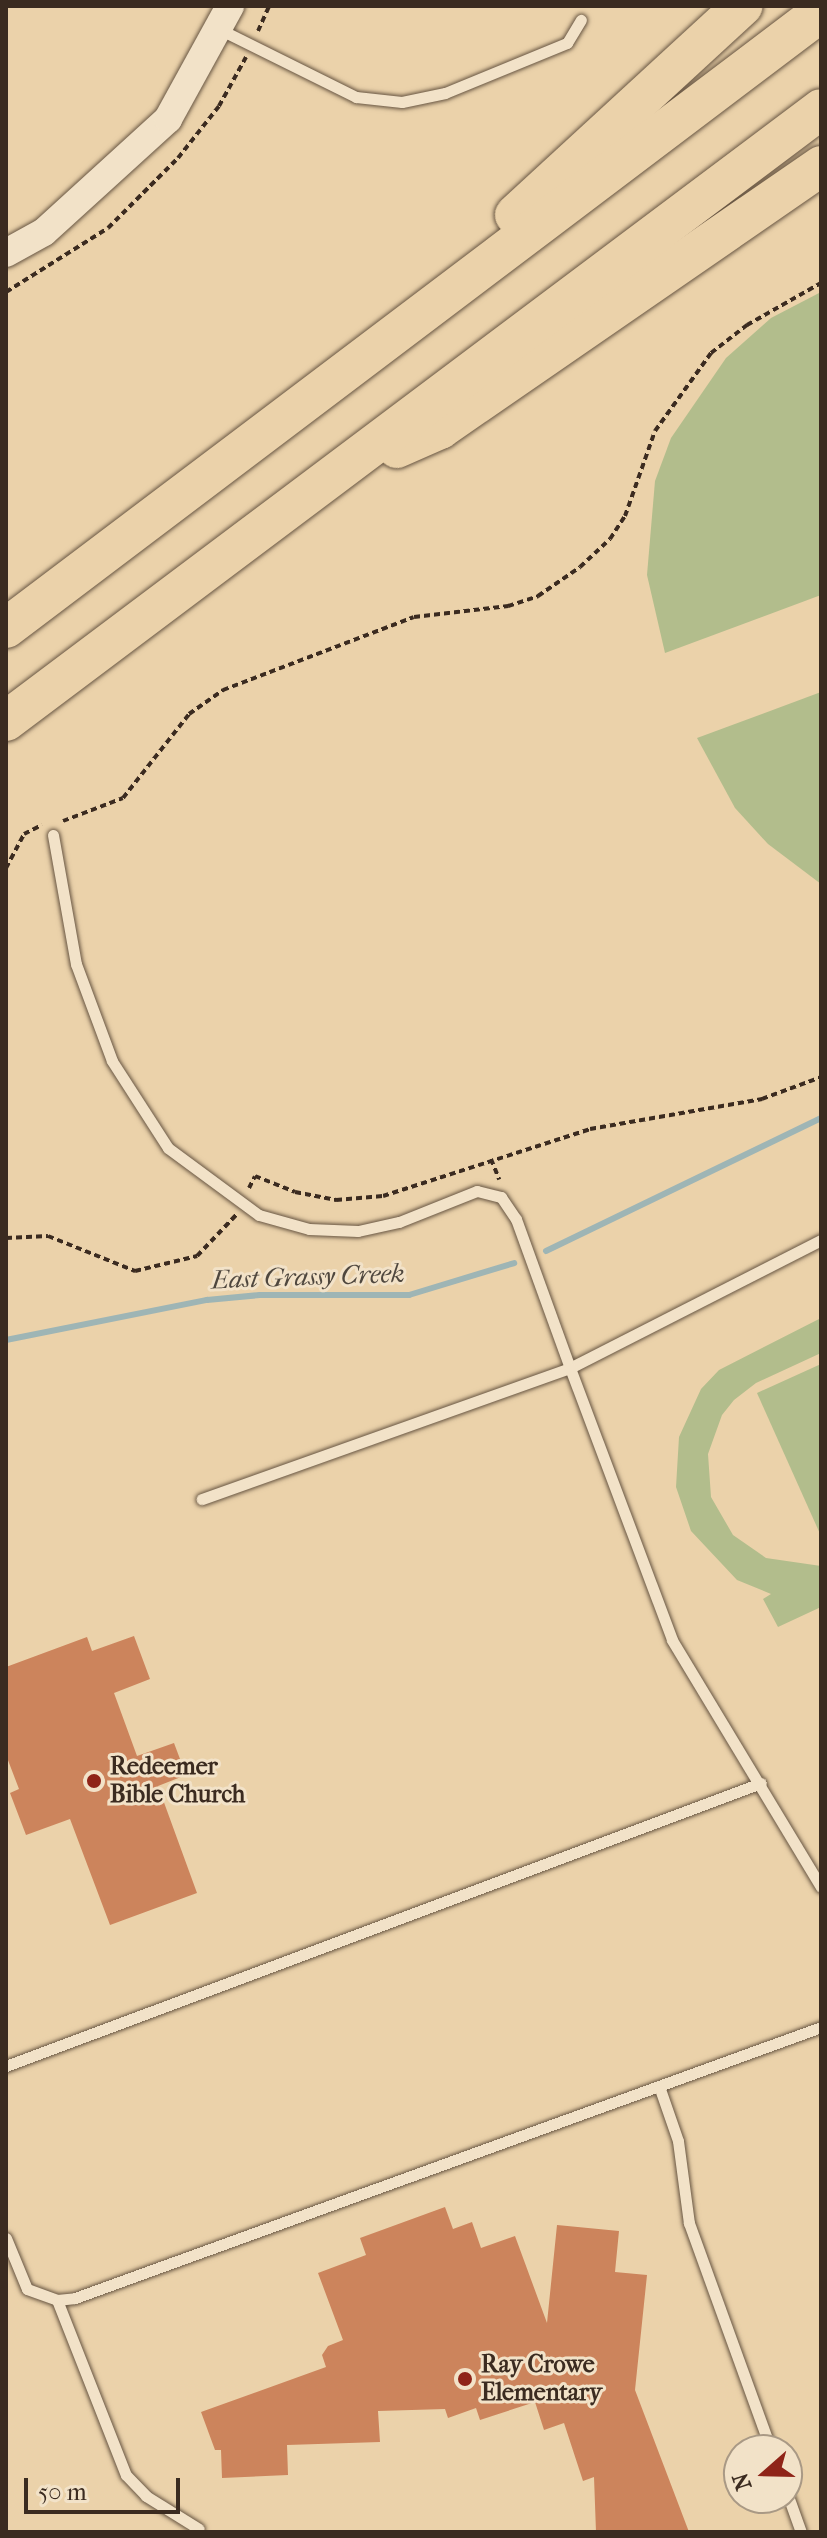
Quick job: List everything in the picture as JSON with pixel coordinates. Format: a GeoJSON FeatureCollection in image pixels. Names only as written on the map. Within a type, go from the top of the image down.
{"type":"FeatureCollection","features":[{"type":"Feature","properties":{"kind":"highway"},"geometry":{"type":"LineString","coordinates":[[6,626],[471,256],[742,6]]}},
{"type":"Feature","properties":{"kind":"highway"},"geometry":{"type":"LineString","coordinates":[[6,626],[821,12]]}},
{"type":"Feature","properties":{"kind":"highway"},"geometry":{"type":"LineString","coordinates":[[6,721],[821,109]]}},
{"type":"Feature","properties":{"kind":"highway"},"geometry":{"type":"LineString","coordinates":[[318,485],[440,429],[821,166]]}},
{"type":"Feature","properties":{"kind":"street"},"geometry":{"type":"LineString","coordinates":[[6,253],[44,232],[168,119],[227,12]]}},
{"type":"Feature","properties":{"kind":"lane"},"geometry":{"type":"LineString","coordinates":[[227,12],[356,97],[402,102],[445,93],[567,43],[581,20]]}},
{"type":"Feature","properties":{"kind":"lane"},"geometry":{"type":"LineString","coordinates":[[53,835],[76,964],[112,1061],[168,1148],[259,1215],[309,1229],[358,1231],[399,1222],[477,1191],[501,1197],[516,1219],[672,1640],[821,1887]]}},
{"type":"Feature","properties":{"kind":"lane"},"geometry":{"type":"LineString","coordinates":[[202,1499],[570,1368],[821,1240]]}},
{"type":"Feature","properties":{"kind":"lane"},"geometry":{"type":"LineString","coordinates":[[6,2066],[761,1783]]}},
{"type":"Feature","properties":{"kind":"lane"},"geometry":{"type":"LineString","coordinates":[[6,2238],[27,2289],[57,2300],[821,2027]]}},
{"type":"Feature","properties":{"kind":"lane"},"geometry":{"type":"LineString","coordinates":[[659,2086],[678,2141],[689,2223],[765,2434]]}},
{"type":"Feature","properties":{"kind":"lane"},"geometry":{"type":"LineString","coordinates":[[57,2300],[126,2475],[146,2496],[199,2529]]}},
{"type":"Feature","properties":{"kind":"path"},"geometry":{"type":"LineString","coordinates":[[6,868],[24,834],[81,818],[123,798],[189,714],[223,690],[414,617],[508,606],[538,596],[580,567],[610,539],[625,516],[655,431],[711,353],[747,325],[821,283]]}},
{"type":"Feature","properties":{"kind":"path"},"geometry":{"type":"LineString","coordinates":[[6,1238],[48,1236],[135,1271],[167,1267],[197,1256],[233,1221],[255,1176],[295,1192],[336,1200],[383,1196],[590,1129],[657,1114],[732,1106],[821,1077]]}},
{"type":"Feature","properties":{"kind":"green space"},"geometry":{"type":"Polygon","coordinates":[[[821,292],[821,595],[665,653],[647,575],[655,481],[671,438],[726,358],[771,318],[821,292]]]}},
{"type":"Feature","properties":{"kind":"green space"},"geometry":{"type":"Polygon","coordinates":[[[821,692],[821,884],[768,844],[735,808],[697,738],[821,692]]]}},
{"type":"Feature","properties":{"kind":"green space"},"geometry":{"type":"Polygon","coordinates":[[[821,1318],[821,1353],[756,1383],[734,1400],[722,1415],[708,1454],[711,1497],[733,1535],[766,1558],[821,1566],[821,1607],[778,1627],[763,1599],[771,1594],[737,1580],[691,1531],[676,1487],[679,1437],[701,1389],[719,1370],[821,1318]]]}},
{"type":"Feature","properties":{"kind":"green space"},"geometry":{"type":"Polygon","coordinates":[[[821,1364],[821,1536],[757,1393],[821,1364]]]}},
{"type":"Feature","properties":{"kind":"building","name":"Redeemer Bible Church"},"geometry":{"type":"Polygon","coordinates":[[[134,1636],[150,1679],[114,1693],[137,1756],[174,1743],[186,1775],[158,1786],[197,1893],[110,1925],[70,1819],[26,1835],[10,1793],[19,1789],[6,1755],[6,1667],[87,1637],[92,1651],[134,1636]]]}},
{"type":"Feature","properties":{"kind":"building","name":"Ray Crowe Elementary"},"geometry":{"type":"Polygon","coordinates":[[[445,2207],[453,2229],[472,2222],[481,2248],[515,2236],[547,2323],[557,2225],[619,2231],[615,2272],[647,2275],[635,2390],[689,2532],[596,2532],[594,2477],[583,2481],[564,2423],[544,2430],[535,2402],[480,2420],[476,2408],[448,2418],[445,2409],[378,2411],[380,2442],[287,2445],[288,2475],[222,2478],[221,2450],[215,2450],[201,2412],[326,2367],[322,2355],[328,2346],[343,2340],[318,2273],[366,2255],[360,2238],[445,2207]]]}},
{"type":"Feature","properties":{"kind":"waterway","name":"East Grassy Creek"},"geometry":{"type":"LineString","coordinates":[[546,1251],[821,1118]]}},
{"type":"Feature","properties":{"kind":"waterway","name":"East Grassy Creek"},"geometry":{"type":"LineString","coordinates":[[6,1340],[207,1300],[260,1295],[409,1295],[514,1263]]}},
{"type":"Feature","properties":{"kind":"place","name":"Redeemer Bible Church"},"geometry":{"type":"Point","coordinates":[94,1781]}},
{"type":"Feature","properties":{"kind":"place","name":"Ray Crowe Elementary"},"geometry":{"type":"Point","coordinates":[465,2379]}}]}
